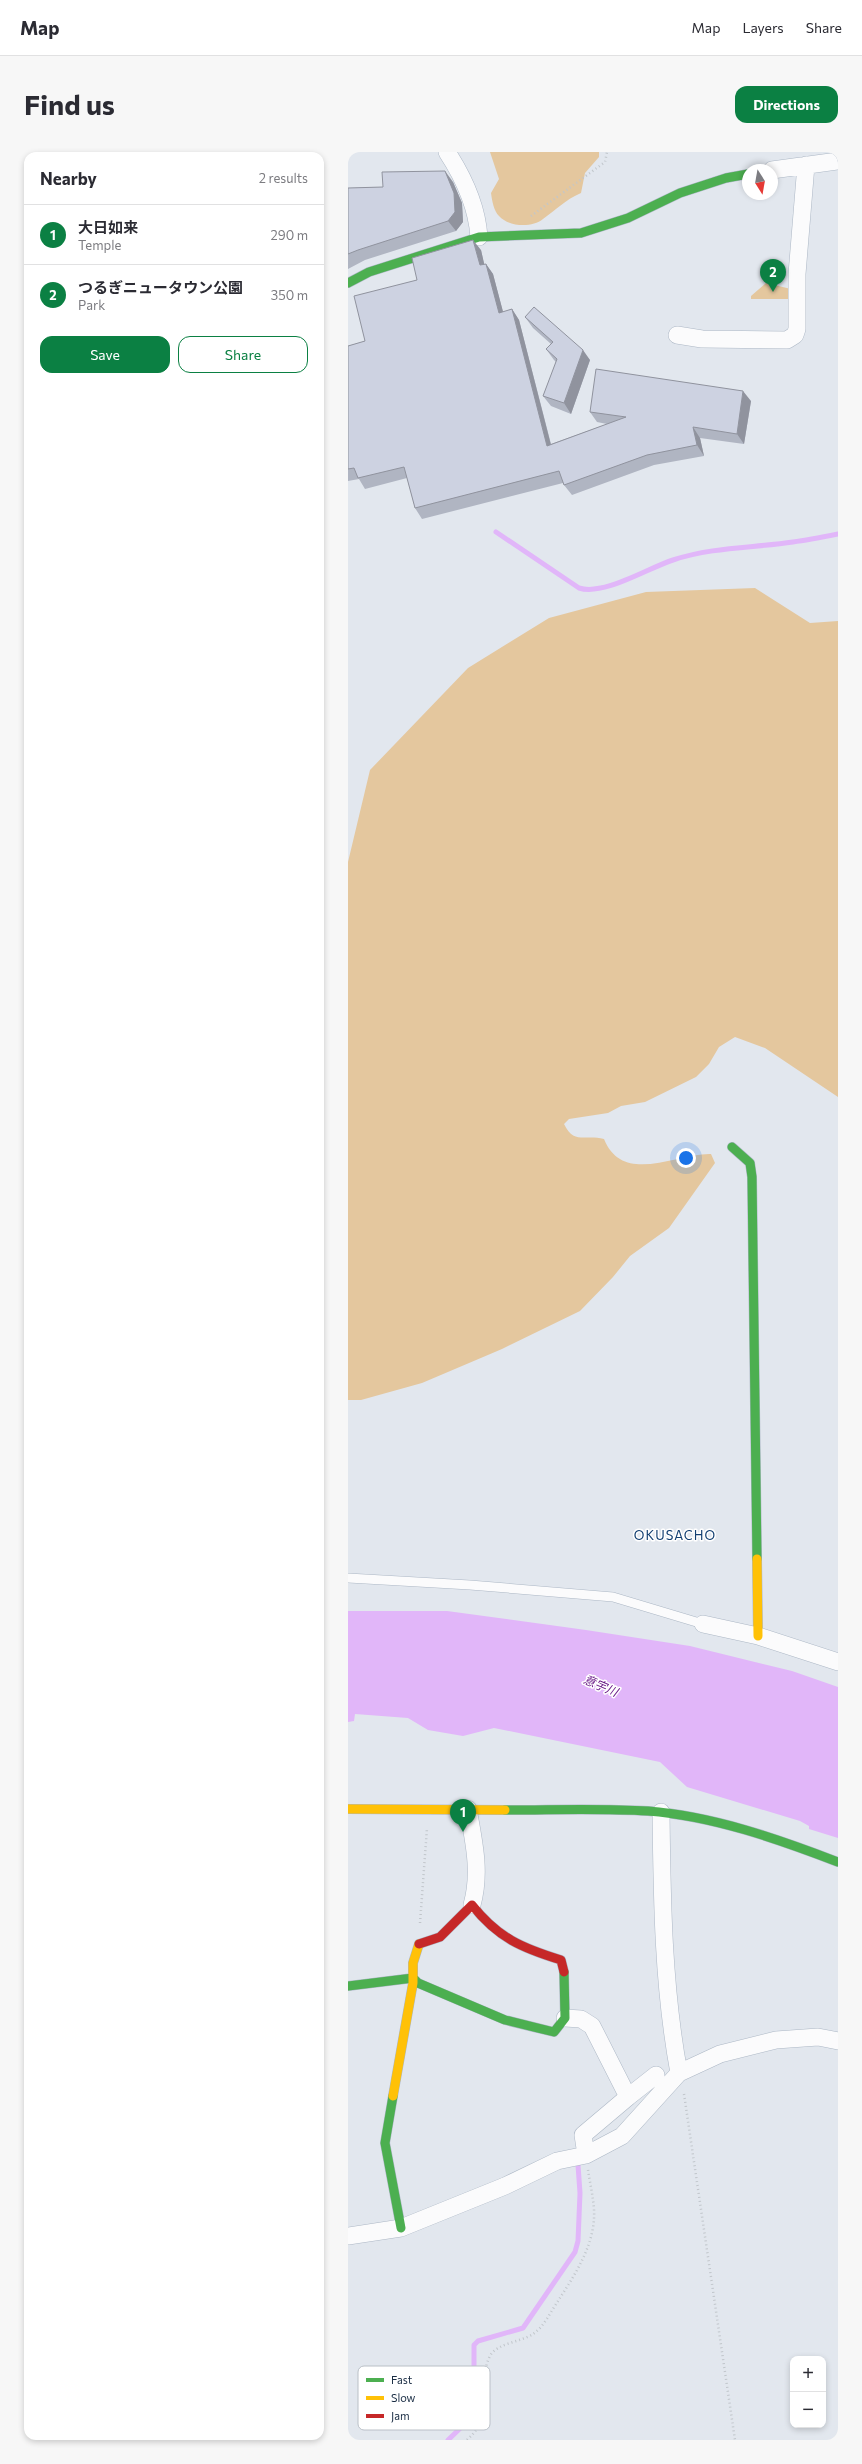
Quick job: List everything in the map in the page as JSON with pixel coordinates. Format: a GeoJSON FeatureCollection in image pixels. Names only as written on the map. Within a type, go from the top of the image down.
{"type":"FeatureCollection","features":[{"type":"Feature","properties":{"kind":"street"},"geometry":{"type":"LineString","coordinates":[[447,152],[460,172],[477,215],[479,237]]}},
{"type":"Feature","properties":{"kind":"street"},"geometry":{"type":"LineString","coordinates":[[778,169],[838,161]]}},
{"type":"Feature","properties":{"kind":"street"},"geometry":{"type":"LineString","coordinates":[[677,335],[702,339],[787,340],[795,335],[797,329],[797,274],[806,165]]}},
{"type":"Feature","properties":{"kind":"street"},"geometry":{"type":"LineString","coordinates":[[348,283],[369,272],[479,237],[581,233],[628,218],[680,193],[726,178],[742,175]]}},
{"type":"Feature","properties":{"kind":"street"},"geometry":{"type":"LineString","coordinates":[[732,1147],[750,1163],[752,1177],[758,1636]]}},
{"type":"Feature","properties":{"kind":"street"},"geometry":{"type":"LineString","coordinates":[[703,1624],[758,1636],[838,1662]]}},
{"type":"Feature","properties":{"kind":"street"},"geometry":{"type":"LineString","coordinates":[[348,1809],[661,1812],[705,1820],[838,1862]]}},
{"type":"Feature","properties":{"kind":"street"},"geometry":{"type":"LineString","coordinates":[[401,2228],[385,2143],[413,1978],[411,1969],[420,1943],[440,1937],[472,1905],[477,1885],[476,1854],[468,1809]]}},
{"type":"Feature","properties":{"kind":"street"},"geometry":{"type":"LineString","coordinates":[[661,1812],[664,1956],[670,2026],[679,2073]]}},
{"type":"Feature","properties":{"kind":"street"},"geometry":{"type":"LineString","coordinates":[[413,1978],[418,1983],[505,2020],[554,2032],[565,2018],[565,1975],[562,1960],[518,1947],[483,1920],[472,1905]]}},
{"type":"Feature","properties":{"kind":"street"},"geometry":{"type":"LineString","coordinates":[[348,1986],[413,1978]]}},
{"type":"Feature","properties":{"kind":"street"},"geometry":{"type":"LineString","coordinates":[[565,2018],[581,2019],[592,2026],[628,2097]]}},
{"type":"Feature","properties":{"kind":"street"},"geometry":{"type":"LineString","coordinates":[[348,2236],[401,2228],[505,2186],[557,2161],[586,2155],[622,2136],[679,2073],[720,2054],[746,2045],[776,2040],[818,2037],[838,2041]]}},
{"type":"Feature","properties":{"kind":"street"},"geometry":{"type":"LineString","coordinates":[[586,2155],[583,2135],[656,2075]]}},
{"type":"Feature","properties":{"kind":"lane"},"geometry":{"type":"LineString","coordinates":[[348,1578],[470,1585],[613,1597],[703,1624]]}},
{"type":"Feature","properties":{"kind":"path"},"geometry":{"type":"LineString","coordinates":[[529,217],[605,162],[607,152]]}},
{"type":"Feature","properties":{"kind":"path"},"geometry":{"type":"LineString","coordinates":[[420,1943],[421,1893],[428,1809]]}},
{"type":"Feature","properties":{"kind":"path"},"geometry":{"type":"LineString","coordinates":[[679,2073],[735,2440]]}},
{"type":"Feature","properties":{"kind":"path"},"geometry":{"type":"LineString","coordinates":[[487,2366],[491,2354],[500,2348],[534,2334],[549,2316],[586,2253],[592,2233],[594,2210],[586,2155]]}},
{"type":"Feature","properties":{"kind":"path"},"geometry":{"type":"LineString","coordinates":[[467,2440],[476,2430]]}},
{"type":"Feature","properties":{"kind":"shaded area"},"geometry":{"type":"Polygon","coordinates":[[[490,152],[599,152],[599,157],[585,173],[581,193],[538,222],[521,225],[503,220],[497,214],[491,193],[499,179],[490,152]]]}},
{"type":"Feature","properties":{"kind":"shaded area"},"geometry":{"type":"Polygon","coordinates":[[[766,283],[791,289],[791,299],[751,299],[751,296],[766,283]]]}},
{"type":"Feature","properties":{"kind":"shaded area"},"geometry":{"type":"Polygon","coordinates":[[[755,588],[810,623],[838,621],[838,1097],[765,1048],[735,1037],[719,1047],[709,1064],[696,1077],[645,1102],[621,1106],[608,1113],[569,1119],[564,1124],[572,1134],[581,1138],[604,1139],[613,1153],[624,1161],[637,1164],[652,1164],[697,1155],[711,1154],[715,1163],[669,1228],[630,1256],[613,1277],[580,1311],[502,1349],[422,1383],[361,1400],[348,1400],[348,862],[370,770],[468,668],[549,618],[646,592],[755,588]]]}},
{"type":"Feature","properties":{"kind":"water","name":"意宇川"},"geometry":{"type":"Polygon","coordinates":[[[348,1611],[447,1611],[690,1646],[792,1671],[838,1687],[838,1838],[809,1829],[809,1826],[800,1821],[687,1787],[660,1762],[494,1728],[463,1736],[428,1730],[408,1718],[355,1714],[354,1721],[348,1722],[348,1611]]]}},
{"type":"Feature","properties":{"kind":"building"},"geometry":{"type":"Polygon","coordinates":[[[445,171],[454,193],[455,212],[448,221],[348,254],[348,188],[383,187],[382,172],[445,171]]]}},
{"type":"Feature","properties":{"kind":"building"},"geometry":{"type":"Polygon","coordinates":[[[473,240],[480,265],[486,264],[499,313],[512,309],[547,446],[626,417],[590,412],[596,369],[743,391],[737,434],[693,427],[697,445],[647,455],[564,485],[559,471],[415,508],[404,467],[358,478],[354,468],[348,469],[348,346],[365,341],[354,296],[417,280],[412,258],[473,240]]]}},
{"type":"Feature","properties":{"kind":"building"},"geometry":{"type":"Polygon","coordinates":[[[534,307],[583,350],[564,403],[543,396],[557,359],[546,349],[553,342],[525,317],[534,307]]]}},
{"type":"Feature","properties":{"kind":"waterway"},"geometry":{"type":"LineString","coordinates":[[496,532],[579,588],[589,589],[613,585],[673,560],[688,556],[718,550],[778,544],[838,534]]}},
{"type":"Feature","properties":{"kind":"waterway"},"geometry":{"type":"LineString","coordinates":[[474,2366],[474,2345],[478,2341],[523,2328],[575,2252],[578,2241],[580,2193],[578,2165]]}},
{"type":"Feature","properties":{"kind":"waterway"},"geometry":{"type":"LineString","coordinates":[[448,2440],[458,2430]]}},
{"type":"Feature","properties":{"kind":"traffic: fast"},"geometry":{"type":"LineString","coordinates":[[348,283],[369,272],[479,237],[581,233],[628,218],[680,193],[726,178],[742,175]]}},
{"type":"Feature","properties":{"kind":"traffic: fast"},"geometry":{"type":"LineString","coordinates":[[732,1147],[750,1163],[752,1177],[757,1559]]}},
{"type":"Feature","properties":{"kind":"traffic: fast"},"geometry":{"type":"LineString","coordinates":[[505,1810],[577,1809],[648,1811],[672,1814],[721,1823],[769,1837],[838,1862]]}},
{"type":"Feature","properties":{"kind":"traffic: fast"},"geometry":{"type":"LineString","coordinates":[[348,1986],[413,1978],[418,1983],[505,2020],[554,2032],[565,2018],[564,1972]]}},
{"type":"Feature","properties":{"kind":"traffic: fast"},"geometry":{"type":"LineString","coordinates":[[393,2096],[385,2143],[401,2228]]}},
{"type":"Feature","properties":{"kind":"traffic: slow"},"geometry":{"type":"LineString","coordinates":[[757,1559],[758,1636]]}},
{"type":"Feature","properties":{"kind":"traffic: slow"},"geometry":{"type":"LineString","coordinates":[[348,1809],[505,1810]]}},
{"type":"Feature","properties":{"kind":"traffic: slow"},"geometry":{"type":"LineString","coordinates":[[393,2096],[413,1983],[413,1963],[419,1944]]}},
{"type":"Feature","properties":{"kind":"traffic: jam"},"geometry":{"type":"LineString","coordinates":[[419,1944],[440,1937],[472,1905],[491,1926],[501,1934],[534,1951],[561,1960],[564,1972]]}},
{"type":"Feature","properties":{"kind":"place","name":"つるぎニュータウン公園"},"geometry":{"type":"Point","coordinates":[773,292]}},
{"type":"Feature","properties":{"kind":"place","name":"大日如来"},"geometry":{"type":"Point","coordinates":[463,1832]}},
{"type":"Feature","properties":{"kind":"district","name":"OKUSACHO"},"geometry":{"type":"Point","coordinates":[675,1535]}}]}
